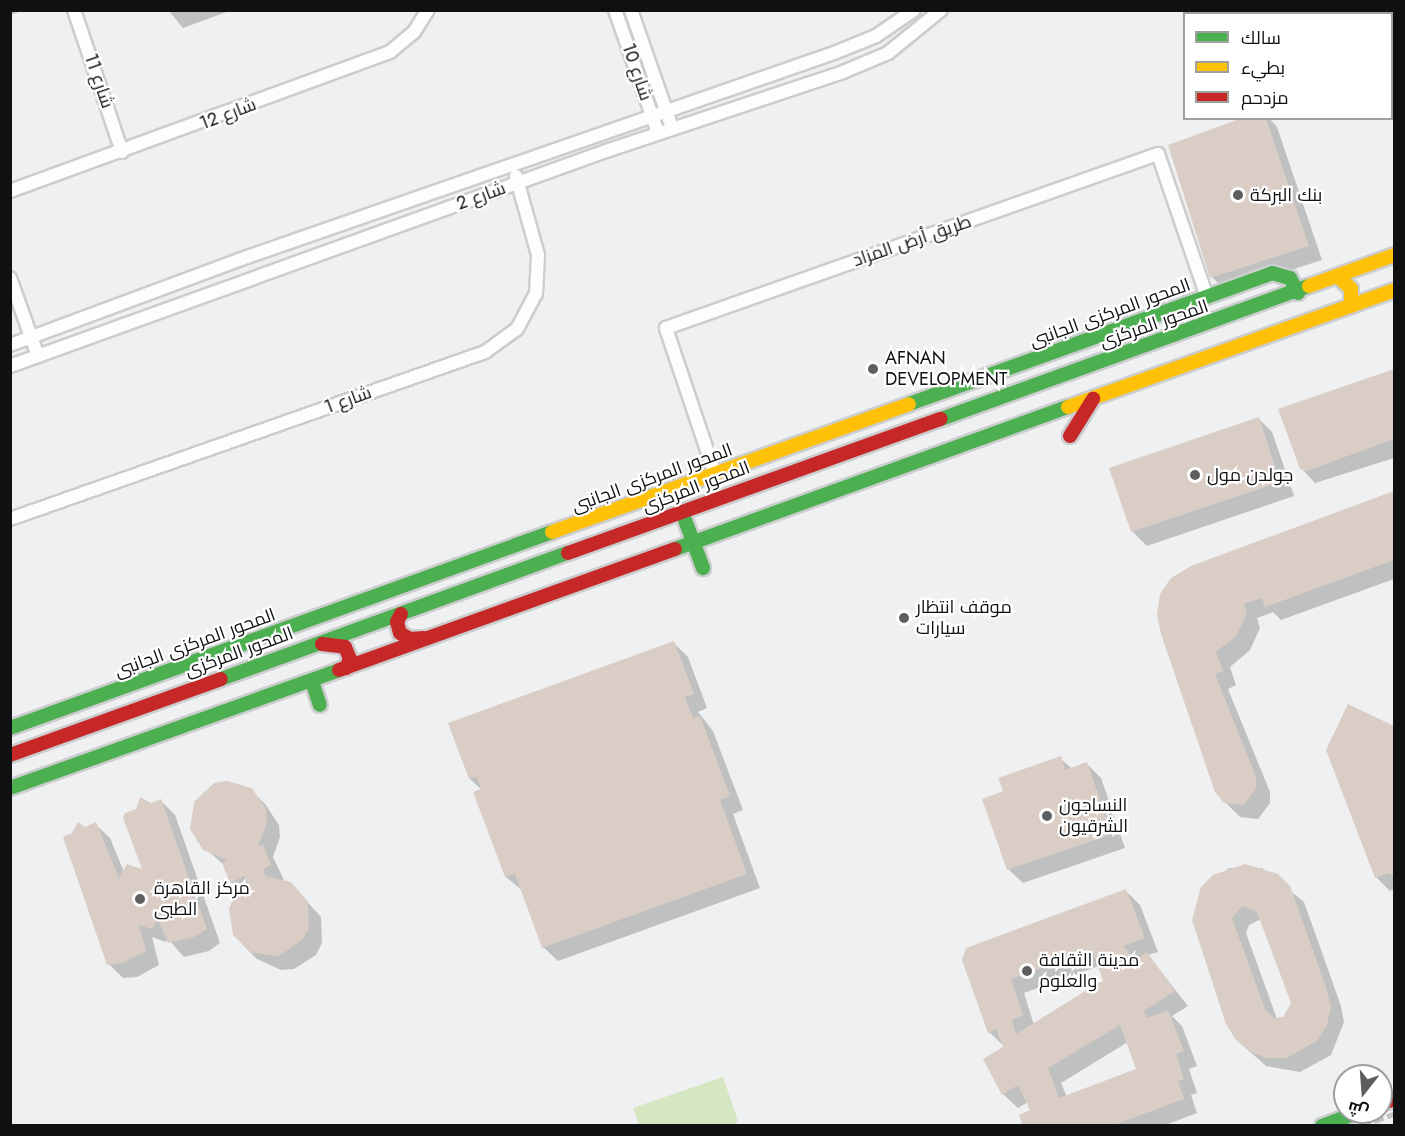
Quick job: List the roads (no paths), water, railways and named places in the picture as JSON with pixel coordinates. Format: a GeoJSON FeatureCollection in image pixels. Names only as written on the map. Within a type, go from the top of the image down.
{"type":"FeatureCollection","features":[{"type":"Feature","properties":{"kind":"main road","name":"المحور المركزى"},"geometry":{"type":"LineString","coordinates":[[10,755],[682,512],[857,446],[1298,292],[1395,255]]}},
{"type":"Feature","properties":{"kind":"main road","name":"المحور المركزى الجانبى"},"geometry":{"type":"LineString","coordinates":[[10,728],[1207,297],[1278,273],[1290,278],[1298,292]]}},
{"type":"Feature","properties":{"kind":"main road"},"geometry":{"type":"LineString","coordinates":[[1339,277],[1351,289],[1351,306]]}},
{"type":"Feature","properties":{"kind":"main road"},"geometry":{"type":"LineString","coordinates":[[10,788],[436,637],[694,541],[1395,290]]}},
{"type":"Feature","properties":{"kind":"main road"},"geometry":{"type":"LineString","coordinates":[[1070,436],[1093,399]]}},
{"type":"Feature","properties":{"kind":"main road"},"geometry":{"type":"LineString","coordinates":[[857,446],[865,421]]}},
{"type":"Feature","properties":{"kind":"main road"},"geometry":{"type":"LineString","coordinates":[[682,512],[703,568]]}},
{"type":"Feature","properties":{"kind":"main road"},"geometry":{"type":"LineString","coordinates":[[401,614],[397,627],[403,636],[436,637]]}},
{"type":"Feature","properties":{"kind":"main road"},"geometry":{"type":"LineString","coordinates":[[312,644],[343,645],[350,655],[346,668]]}},
{"type":"Feature","properties":{"kind":"main road"},"geometry":{"type":"LineString","coordinates":[[312,681],[320,705]]}},
{"type":"Feature","properties":{"kind":"street","name":"شارع 11"},"geometry":{"type":"LineString","coordinates":[[74,10],[122,152]]}},
{"type":"Feature","properties":{"kind":"street","name":"شارع 12"},"geometry":{"type":"LineString","coordinates":[[10,191],[122,152],[390,52],[414,32],[428,10]]}},
{"type":"Feature","properties":{"kind":"street","name":"شارع 10"},"geometry":{"type":"LineString","coordinates":[[615,10],[658,133]]}},
{"type":"Feature","properties":{"kind":"street","name":"شارع 10"},"geometry":{"type":"LineString","coordinates":[[631,10],[672,128]]}},
{"type":"Feature","properties":{"kind":"street","name":"شارع 2"},"geometry":{"type":"LineString","coordinates":[[10,345],[247,257],[876,36],[914,10]]}},
{"type":"Feature","properties":{"kind":"street","name":"شارع 2"},"geometry":{"type":"LineString","coordinates":[[10,366],[672,128],[843,72],[888,53],[941,10]]}},
{"type":"Feature","properties":{"kind":"street","name":"طريق أرض المزاد"},"geometry":{"type":"LineString","coordinates":[[716,474],[666,328],[1158,154],[1207,297]]}},
{"type":"Feature","properties":{"kind":"street","name":"شارع 1"},"geometry":{"type":"LineString","coordinates":[[10,519],[485,352],[517,329],[536,294],[538,255],[513,165]]}},
{"type":"Feature","properties":{"kind":"street"},"geometry":{"type":"LineString","coordinates":[[10,278],[38,356]]}},
{"type":"Feature","properties":{"kind":"railway"},"geometry":{"type":"LineString","coordinates":[[1362,1126],[1394,1114]]}},
{"type":"Feature","properties":{"kind":"place","name":"بنك البركة"},"geometry":{"type":"Point","coordinates":[1238,195]}},
{"type":"Feature","properties":{"kind":"place","name":"AFNAN DEVELOPMENT"},"geometry":{"type":"Point","coordinates":[873,369]}},
{"type":"Feature","properties":{"kind":"place","name":"جولدن مول"},"geometry":{"type":"Point","coordinates":[1195,475]}},
{"type":"Feature","properties":{"kind":"place","name":"موقف انتظار سيارات"},"geometry":{"type":"Point","coordinates":[904,618]}},
{"type":"Feature","properties":{"kind":"place","name":"النساجون الشرقيون"},"geometry":{"type":"Point","coordinates":[1047,816]}},
{"type":"Feature","properties":{"kind":"place","name":"مركز القاهرة الطبى"},"geometry":{"type":"Point","coordinates":[140,899]}},
{"type":"Feature","properties":{"kind":"place","name":"مدينة الثقافة والعلوم"},"geometry":{"type":"Point","coordinates":[1027,971]}}]}
